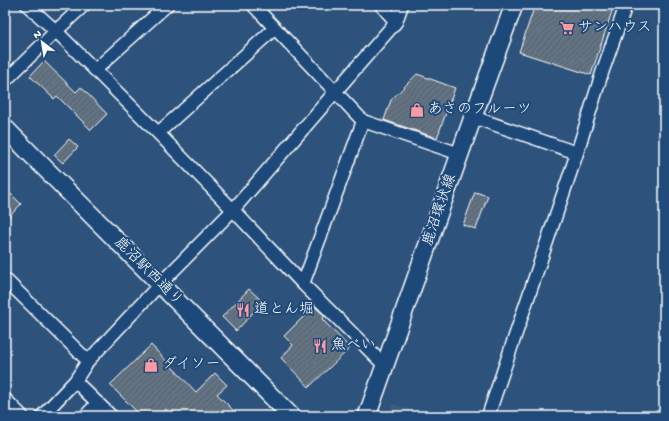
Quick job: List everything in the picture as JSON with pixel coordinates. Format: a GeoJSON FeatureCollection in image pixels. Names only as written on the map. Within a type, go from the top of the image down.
{"type":"FeatureCollection","features":[{"type":"Feature","properties":{"kind":"main road","name":"鹿沼環状線"},"geometry":{"type":"LineString","coordinates":[[367,416],[514,5]]}},
{"type":"Feature","properties":{"kind":"main road","name":"鹿沼駅西通り"},"geometry":{"type":"LineString","coordinates":[[5,128],[291,416]]}},
{"type":"Feature","properties":{"kind":"street"},"geometry":{"type":"LineString","coordinates":[[28,5],[158,133],[234,210],[303,284],[385,366]]}},
{"type":"Feature","properties":{"kind":"street"},"geometry":{"type":"LineString","coordinates":[[5,81],[84,5]]}},
{"type":"Feature","properties":{"kind":"street"},"geometry":{"type":"LineString","coordinates":[[95,70],[167,5]]}},
{"type":"Feature","properties":{"kind":"street"},"geometry":{"type":"LineString","coordinates":[[254,5],[334,92],[363,121],[460,154]]}},
{"type":"Feature","properties":{"kind":"street"},"geometry":{"type":"LineString","coordinates":[[381,5],[396,22]]}},
{"type":"Feature","properties":{"kind":"street"},"geometry":{"type":"LineString","coordinates":[[42,416],[75,380],[88,361],[160,284],[234,210],[334,92],[396,22],[402,5]]}},
{"type":"Feature","properties":{"kind":"street"},"geometry":{"type":"LineString","coordinates":[[488,416],[626,5]]}},
{"type":"Feature","properties":{"kind":"street"},"geometry":{"type":"LineString","coordinates":[[158,133],[275,28]]}},
{"type":"Feature","properties":{"kind":"street"},"geometry":{"type":"LineString","coordinates":[[473,117],[577,153]]}},
{"type":"Feature","properties":{"kind":"street"},"geometry":{"type":"LineString","coordinates":[[303,284],[363,121]]}},
{"type":"Feature","properties":{"kind":"street"},"geometry":{"type":"LineString","coordinates":[[5,279],[88,361]]}},
{"type":"Feature","properties":{"kind":"street"},"geometry":{"type":"LineString","coordinates":[[75,380],[112,416]]}},
{"type":"Feature","properties":{"kind":"street"},"geometry":{"type":"LineString","coordinates":[[5,399],[22,416]]}},
{"type":"Feature","properties":{"kind":"street"},"geometry":{"type":"LineString","coordinates":[[85,416],[98,402]]}},
{"type":"Feature","properties":{"kind":"shaded area"},"geometry":{"type":"Polygon","coordinates":[[[393,404],[429,416],[387,416],[393,404]]]}},
{"type":"Feature","properties":{"kind":"building","name":"サンハウス"},"geometry":{"type":"Polygon","coordinates":[[[535,5],[614,5],[591,75],[519,52],[535,5]]]}},
{"type":"Feature","properties":{"kind":"building"},"geometry":{"type":"Polygon","coordinates":[[[44,61],[76,92],[81,87],[107,114],[91,130],[57,96],[54,99],[30,76],[44,61]]]}},
{"type":"Feature","properties":{"kind":"building","name":"あさのフルーツ"},"geometry":{"type":"Polygon","coordinates":[[[417,74],[455,88],[437,138],[384,120],[391,100],[417,74]]]}},
{"type":"Feature","properties":{"kind":"building"},"geometry":{"type":"Polygon","coordinates":[[[69,139],[78,147],[63,163],[54,155],[69,139]]]}},
{"type":"Feature","properties":{"kind":"building"},"geometry":{"type":"Polygon","coordinates":[[[5,188],[21,204],[5,221],[5,188]]]}},
{"type":"Feature","properties":{"kind":"building"},"geometry":{"type":"Polygon","coordinates":[[[475,192],[488,196],[476,229],[463,225],[475,192]]]}},
{"type":"Feature","properties":{"kind":"building","name":"道とん堀"},"geometry":{"type":"Polygon","coordinates":[[[249,289],[263,302],[236,331],[222,317],[249,289]]]}},
{"type":"Feature","properties":{"kind":"building","name":"魚べい"},"geometry":{"type":"Polygon","coordinates":[[[314,306],[325,316],[322,319],[350,348],[309,387],[281,358],[293,345],[284,336],[314,306]]]}},
{"type":"Feature","properties":{"kind":"building","name":"ダイソー"},"geometry":{"type":"Polygon","coordinates":[[[151,345],[196,392],[215,373],[227,385],[217,394],[239,416],[173,416],[166,409],[159,416],[141,416],[110,385],[151,345]]]}},
{"type":"Feature","properties":{"kind":"place","name":"サンハウス"},"geometry":{"type":"Point","coordinates":[567,28]}},
{"type":"Feature","properties":{"kind":"place","name":"あさのフルーツ"},"geometry":{"type":"Point","coordinates":[417,110]}},
{"type":"Feature","properties":{"kind":"place","name":"道とん堀"},"geometry":{"type":"Point","coordinates":[243,310]}},
{"type":"Feature","properties":{"kind":"place","name":"魚べい"},"geometry":{"type":"Point","coordinates":[320,346]}},
{"type":"Feature","properties":{"kind":"place","name":"ダイソー"},"geometry":{"type":"Point","coordinates":[151,365]}}]}
